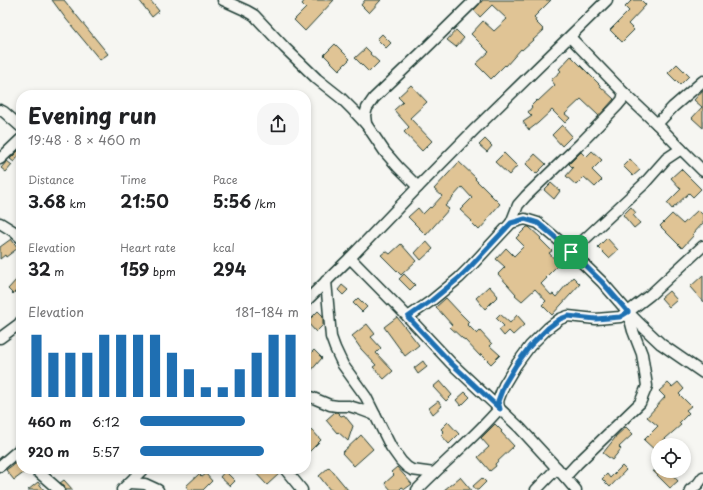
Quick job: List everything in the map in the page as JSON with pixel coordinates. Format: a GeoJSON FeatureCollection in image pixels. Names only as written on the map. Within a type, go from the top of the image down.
{"type":"FeatureCollection","features":[{"type":"Feature","properties":{"kind":"street"},"geometry":{"type":"LineString","coordinates":[[223,0],[254,15],[306,69],[340,98],[366,124],[385,152],[418,187]]}},
{"type":"Feature","properties":{"kind":"street"},"geometry":{"type":"LineString","coordinates":[[366,124],[365,115],[374,98],[475,0]]}},
{"type":"Feature","properties":{"kind":"street"},"geometry":{"type":"LineString","coordinates":[[311,296],[350,258],[474,130],[607,0]]}},
{"type":"Feature","properties":{"kind":"street"},"geometry":{"type":"LineString","coordinates":[[570,37],[624,93],[703,170]]}},
{"type":"Feature","properties":{"kind":"street"},"geometry":{"type":"LineString","coordinates":[[657,124],[673,107],[703,81]]}},
{"type":"Feature","properties":{"kind":"street"},"geometry":{"type":"LineString","coordinates":[[408,317],[431,301],[471,266],[511,223],[518,205],[617,106],[622,100],[624,93]]}},
{"type":"Feature","properties":{"kind":"street"},"geometry":{"type":"LineString","coordinates":[[0,110],[16,122]]}},
{"type":"Feature","properties":{"kind":"street"},"geometry":{"type":"LineString","coordinates":[[0,159],[16,144]]}},
{"type":"Feature","properties":{"kind":"street"},"geometry":{"type":"LineString","coordinates":[[571,252],[644,185],[666,159],[681,149]]}},
{"type":"Feature","properties":{"kind":"street"},"geometry":{"type":"LineString","coordinates":[[511,223],[525,219],[538,223],[602,282],[628,312],[661,344],[703,373]]}},
{"type":"Feature","properties":{"kind":"street"},"geometry":{"type":"LineString","coordinates":[[0,222],[16,234]]}},
{"type":"Feature","properties":{"kind":"street"},"geometry":{"type":"LineString","coordinates":[[500,409],[498,401],[504,385],[530,346],[548,328],[560,319],[568,316],[596,319],[620,317],[650,295],[703,246]]}},
{"type":"Feature","properties":{"kind":"street"},"geometry":{"type":"LineString","coordinates":[[350,258],[451,363],[520,428],[576,490]]}},
{"type":"Feature","properties":{"kind":"street"},"geometry":{"type":"LineString","coordinates":[[326,281],[331,337],[343,365],[358,385],[391,447],[404,464],[412,470],[434,473]]}},
{"type":"Feature","properties":{"kind":"street"},"geometry":{"type":"LineString","coordinates":[[565,477],[640,404],[648,386],[642,354],[633,331],[628,312]]}},
{"type":"Feature","properties":{"kind":"street"},"geometry":{"type":"LineString","coordinates":[[0,338],[16,326]]}},
{"type":"Feature","properties":{"kind":"street"},"geometry":{"type":"LineString","coordinates":[[311,398],[330,405],[349,406],[375,416]]}},
{"type":"Feature","properties":{"kind":"street"},"geometry":{"type":"LineString","coordinates":[[417,490],[466,444],[500,409]]}},
{"type":"Feature","properties":{"kind":"street"},"geometry":{"type":"LineString","coordinates":[[0,466],[16,455]]}},
{"type":"Feature","properties":{"kind":"street"},"geometry":{"type":"LineString","coordinates":[[536,490],[557,468]]}},
{"type":"Feature","properties":{"kind":"street"},"geometry":{"type":"LineString","coordinates":[[41,474],[59,490]]}},
{"type":"Feature","properties":{"kind":"street"},"geometry":{"type":"LineString","coordinates":[[125,487],[138,474]]}},
{"type":"Feature","properties":{"kind":"street"},"geometry":{"type":"LineString","coordinates":[[289,474],[302,490]]}},
{"type":"Feature","properties":{"kind":"street"},"geometry":{"type":"LineString","coordinates":[[125,487],[145,484],[158,490]]}},
{"type":"Feature","properties":{"kind":"building"},"geometry":{"type":"Polygon","coordinates":[[[52,0],[64,0],[108,54],[100,60],[52,0]]]}},
{"type":"Feature","properties":{"kind":"building"},"geometry":{"type":"Polygon","coordinates":[[[139,0],[150,0],[159,11],[152,17],[139,0]]]}},
{"type":"Feature","properties":{"kind":"building"},"geometry":{"type":"Polygon","coordinates":[[[305,0],[334,0],[305,31],[294,20],[306,8],[302,4],[305,0]]]}},
{"type":"Feature","properties":{"kind":"building"},"geometry":{"type":"Polygon","coordinates":[[[365,0],[381,0],[369,13],[361,5],[365,0]]]}},
{"type":"Feature","properties":{"kind":"building"},"geometry":{"type":"Polygon","coordinates":[[[483,0],[551,0],[534,17],[536,19],[535,21],[544,30],[522,50],[521,49],[506,66],[505,65],[491,79],[476,64],[489,52],[471,34],[483,21],[494,31],[507,19],[492,5],[480,17],[474,10],[483,0]]]}},
{"type":"Feature","properties":{"kind":"building"},"geometry":{"type":"Polygon","coordinates":[[[632,0],[641,0],[646,5],[628,24],[634,30],[622,42],[610,30],[629,11],[625,7],[632,0]]]}},
{"type":"Feature","properties":{"kind":"building"},"geometry":{"type":"Polygon","coordinates":[[[456,30],[464,38],[456,47],[447,40],[456,30]]]}},
{"type":"Feature","properties":{"kind":"building"},"geometry":{"type":"Polygon","coordinates":[[[382,34],[391,43],[386,48],[377,39],[382,34]]]}},
{"type":"Feature","properties":{"kind":"building"},"geometry":{"type":"Polygon","coordinates":[[[335,44],[350,59],[339,70],[324,55],[335,44]]]}},
{"type":"Feature","properties":{"kind":"building"},"geometry":{"type":"Polygon","coordinates":[[[366,48],[379,62],[369,72],[355,58],[366,48]]]}},
{"type":"Feature","properties":{"kind":"building"},"geometry":{"type":"Polygon","coordinates":[[[571,56],[614,99],[599,116],[581,99],[565,114],[570,118],[565,123],[552,110],[529,130],[523,122],[532,116],[528,112],[532,107],[531,106],[555,85],[551,80],[561,71],[559,69],[571,56]]]}},
{"type":"Feature","properties":{"kind":"building"},"geometry":{"type":"Polygon","coordinates":[[[677,64],[689,76],[680,85],[668,73],[677,64]]]}},
{"type":"Feature","properties":{"kind":"building"},"geometry":{"type":"Polygon","coordinates":[[[411,85],[427,102],[410,118],[432,141],[422,151],[404,132],[409,127],[394,110],[403,102],[398,97],[411,85]]]}},
{"type":"Feature","properties":{"kind":"building"},"geometry":{"type":"Polygon","coordinates":[[[703,90],[703,128],[692,118],[702,107],[694,100],[703,90]]]}},
{"type":"Feature","properties":{"kind":"building"},"geometry":{"type":"Polygon","coordinates":[[[562,125],[572,136],[562,146],[552,135],[562,125]]]}},
{"type":"Feature","properties":{"kind":"building"},"geometry":{"type":"Polygon","coordinates":[[[485,139],[492,146],[487,152],[479,145],[485,139]]]}},
{"type":"Feature","properties":{"kind":"building"},"geometry":{"type":"Polygon","coordinates":[[[592,151],[602,160],[592,170],[602,180],[595,187],[584,177],[576,185],[566,176],[573,168],[569,164],[581,152],[586,157],[592,151]]]}},
{"type":"Feature","properties":{"kind":"building"},"geometry":{"type":"Polygon","coordinates":[[[16,153],[16,159],[14,162],[10,159],[16,153]]]}},
{"type":"Feature","properties":{"kind":"building"},"geometry":{"type":"Polygon","coordinates":[[[504,153],[517,166],[509,175],[495,162],[504,153]]]}},
{"type":"Feature","properties":{"kind":"building"},"geometry":{"type":"Polygon","coordinates":[[[535,154],[546,164],[536,174],[526,164],[535,154]]]}},
{"type":"Feature","properties":{"kind":"building"},"geometry":{"type":"Polygon","coordinates":[[[630,159],[640,170],[633,176],[623,166],[630,159]]]}},
{"type":"Feature","properties":{"kind":"building"},"geometry":{"type":"Polygon","coordinates":[[[7,161],[12,165],[6,172],[1,168],[7,161]]]}},
{"type":"Feature","properties":{"kind":"building"},"geometry":{"type":"Polygon","coordinates":[[[459,162],[500,204],[479,230],[460,210],[472,198],[462,187],[445,206],[449,209],[426,235],[408,217],[418,208],[423,214],[430,207],[431,208],[442,196],[434,189],[459,162]]]}},
{"type":"Feature","properties":{"kind":"building"},"geometry":{"type":"Polygon","coordinates":[[[681,169],[701,189],[693,197],[689,193],[672,209],[667,203],[681,189],[671,178],[681,169]]]}},
{"type":"Feature","properties":{"kind":"building"},"geometry":{"type":"Polygon","coordinates":[[[551,183],[560,191],[554,199],[544,190],[551,183]]]}},
{"type":"Feature","properties":{"kind":"building"},"geometry":{"type":"Polygon","coordinates":[[[631,207],[636,213],[633,215],[640,223],[634,228],[623,215],[631,207]]]}},
{"type":"Feature","properties":{"kind":"building"},"geometry":{"type":"Polygon","coordinates":[[[698,210],[703,215],[703,223],[682,248],[660,226],[672,214],[683,224],[698,210]]]}},
{"type":"Feature","properties":{"kind":"building"},"geometry":{"type":"Polygon","coordinates":[[[527,227],[529,227],[541,238],[540,239],[552,251],[549,253],[559,264],[541,284],[551,295],[553,294],[556,297],[573,277],[580,284],[552,315],[542,305],[546,301],[535,289],[522,301],[515,295],[516,294],[498,274],[505,267],[496,259],[506,248],[514,256],[524,246],[516,238],[527,227]]]}},
{"type":"Feature","properties":{"kind":"building"},"geometry":{"type":"Polygon","coordinates":[[[607,238],[618,250],[609,258],[598,247],[607,238]]]}},
{"type":"Feature","properties":{"kind":"building"},"geometry":{"type":"Polygon","coordinates":[[[11,239],[16,245],[16,250],[6,257],[5,255],[0,259],[0,247],[11,239]]]}},
{"type":"Feature","properties":{"kind":"building"},"geometry":{"type":"Polygon","coordinates":[[[426,241],[433,249],[421,260],[415,253],[426,241]]]}},
{"type":"Feature","properties":{"kind":"building"},"geometry":{"type":"Polygon","coordinates":[[[401,244],[416,261],[401,275],[381,255],[386,251],[390,254],[401,244]]]}},
{"type":"Feature","properties":{"kind":"building"},"geometry":{"type":"Polygon","coordinates":[[[404,274],[415,285],[410,290],[399,279],[404,274]]]}},
{"type":"Feature","properties":{"kind":"building"},"geometry":{"type":"Polygon","coordinates":[[[703,275],[703,302],[690,287],[703,275]]]}},
{"type":"Feature","properties":{"kind":"building"},"geometry":{"type":"Polygon","coordinates":[[[16,280],[16,291],[13,294],[8,289],[16,280]]]}},
{"type":"Feature","properties":{"kind":"building"},"geometry":{"type":"Polygon","coordinates":[[[342,285],[348,290],[343,295],[338,290],[342,285]]]}},
{"type":"Feature","properties":{"kind":"building"},"geometry":{"type":"Polygon","coordinates":[[[489,286],[498,296],[485,309],[476,298],[489,286]]]}},
{"type":"Feature","properties":{"kind":"building"},"geometry":{"type":"Polygon","coordinates":[[[669,291],[677,300],[669,307],[661,298],[669,291]]]}},
{"type":"Feature","properties":{"kind":"building"},"geometry":{"type":"Polygon","coordinates":[[[358,298],[367,307],[362,312],[353,303],[358,298]]]}},
{"type":"Feature","properties":{"kind":"building"},"geometry":{"type":"Polygon","coordinates":[[[446,298],[469,322],[467,324],[477,334],[480,331],[492,344],[490,346],[500,355],[491,364],[481,354],[480,356],[450,327],[452,325],[436,307],[446,298]]]}},
{"type":"Feature","properties":{"kind":"building"},"geometry":{"type":"Polygon","coordinates":[[[318,311],[323,316],[323,325],[316,332],[311,326],[311,318],[318,311]]]}},
{"type":"Feature","properties":{"kind":"building"},"geometry":{"type":"Polygon","coordinates":[[[500,314],[510,323],[517,315],[525,324],[513,335],[509,331],[504,336],[499,330],[504,326],[496,318],[500,314]]]}},
{"type":"Feature","properties":{"kind":"building"},"geometry":{"type":"Polygon","coordinates":[[[397,317],[419,345],[405,356],[384,327],[397,317]]]}},
{"type":"Feature","properties":{"kind":"building"},"geometry":{"type":"Polygon","coordinates":[[[367,324],[375,334],[371,337],[381,348],[376,353],[393,371],[384,379],[373,367],[376,365],[361,349],[352,336],[367,324]]]}},
{"type":"Feature","properties":{"kind":"building"},"geometry":{"type":"Polygon","coordinates":[[[314,350],[322,358],[311,371],[311,353],[314,350]]]}},
{"type":"Feature","properties":{"kind":"building"},"geometry":{"type":"Polygon","coordinates":[[[423,361],[427,367],[418,374],[414,368],[423,361]]]}},
{"type":"Feature","properties":{"kind":"building"},"geometry":{"type":"Polygon","coordinates":[[[440,381],[452,395],[446,401],[433,387],[440,381]]]}},
{"type":"Feature","properties":{"kind":"building"},"geometry":{"type":"Polygon","coordinates":[[[678,382],[684,389],[679,394],[691,406],[686,410],[689,413],[679,423],[681,425],[666,438],[651,438],[651,446],[644,440],[658,426],[647,417],[665,397],[659,391],[668,383],[672,387],[678,382]]]}},
{"type":"Feature","properties":{"kind":"building"},"geometry":{"type":"Polygon","coordinates":[[[465,392],[470,397],[461,406],[456,400],[465,392]]]}},
{"type":"Feature","properties":{"kind":"building"},"geometry":{"type":"Polygon","coordinates":[[[438,401],[442,406],[433,414],[429,408],[438,401]]]}},
{"type":"Feature","properties":{"kind":"building"},"geometry":{"type":"Polygon","coordinates":[[[335,412],[341,416],[344,415],[353,426],[348,441],[338,432],[337,433],[326,420],[335,412]]]}},
{"type":"Feature","properties":{"kind":"building"},"geometry":{"type":"Polygon","coordinates":[[[448,422],[459,434],[449,444],[441,435],[444,432],[441,429],[448,422]]]}},
{"type":"Feature","properties":{"kind":"building"},"geometry":{"type":"Polygon","coordinates":[[[495,424],[514,446],[495,464],[496,466],[490,471],[478,457],[489,447],[481,438],[495,424]]]}},
{"type":"Feature","properties":{"kind":"building"},"geometry":{"type":"Polygon","coordinates":[[[626,427],[633,434],[619,447],[621,449],[612,460],[603,453],[615,437],[626,427]]]}},
{"type":"Feature","properties":{"kind":"building"},"geometry":{"type":"Polygon","coordinates":[[[312,430],[321,440],[311,450],[312,430]]]}},
{"type":"Feature","properties":{"kind":"building"},"geometry":{"type":"Polygon","coordinates":[[[361,435],[373,449],[354,466],[342,453],[361,435]]]}},
{"type":"Feature","properties":{"kind":"building"},"geometry":{"type":"Polygon","coordinates":[[[16,463],[16,474],[22,474],[14,480],[6,470],[16,463]]]}},
{"type":"Feature","properties":{"kind":"building"},"geometry":{"type":"Polygon","coordinates":[[[622,466],[626,470],[610,487],[602,479],[607,474],[610,478],[622,466]]]}},
{"type":"Feature","properties":{"kind":"building"},"geometry":{"type":"Polygon","coordinates":[[[329,467],[348,490],[330,490],[319,476],[329,467]]]}},
{"type":"Feature","properties":{"kind":"building"},"geometry":{"type":"Polygon","coordinates":[[[397,467],[412,484],[405,489],[402,487],[399,490],[391,490],[385,483],[394,475],[391,472],[397,467]]]}},
{"type":"Feature","properties":{"kind":"building"},"geometry":{"type":"Polygon","coordinates":[[[199,474],[202,477],[206,474],[212,481],[203,490],[189,490],[186,486],[199,474]]]}},
{"type":"Feature","properties":{"kind":"building"},"geometry":{"type":"Polygon","coordinates":[[[222,474],[228,474],[235,481],[230,486],[220,477],[222,474]]]}},
{"type":"Feature","properties":{"kind":"building"},"geometry":{"type":"Polygon","coordinates":[[[257,474],[279,474],[267,485],[257,474]]]}},
{"type":"Feature","properties":{"kind":"building"},"geometry":{"type":"Polygon","coordinates":[[[460,477],[471,490],[444,490],[454,482],[460,477]]]}},
{"type":"Feature","properties":{"kind":"building"},"geometry":{"type":"Polygon","coordinates":[[[482,478],[486,482],[478,490],[476,490],[473,486],[482,478]]]}},
{"type":"Feature","properties":{"kind":"building"},"geometry":{"type":"Polygon","coordinates":[[[660,478],[675,478],[678,481],[670,488],[660,478]]]}},
{"type":"Feature","properties":{"kind":"building"},"geometry":{"type":"Polygon","coordinates":[[[64,480],[73,490],[65,490],[64,485],[60,483],[64,480]]]}},
{"type":"Feature","properties":{"kind":"building"},"geometry":{"type":"Polygon","coordinates":[[[38,482],[44,490],[28,490],[38,482]]]}},
{"type":"Feature","properties":{"kind":"route"},"geometry":{"type":"LineString","coordinates":[[525,219],[538,223],[571,252],[602,282],[628,312],[620,317],[596,319],[568,316],[560,319],[548,328],[530,346],[504,385],[498,401],[500,409],[451,363],[408,317],[431,301],[459,278],[511,223],[525,219]]}}]}
